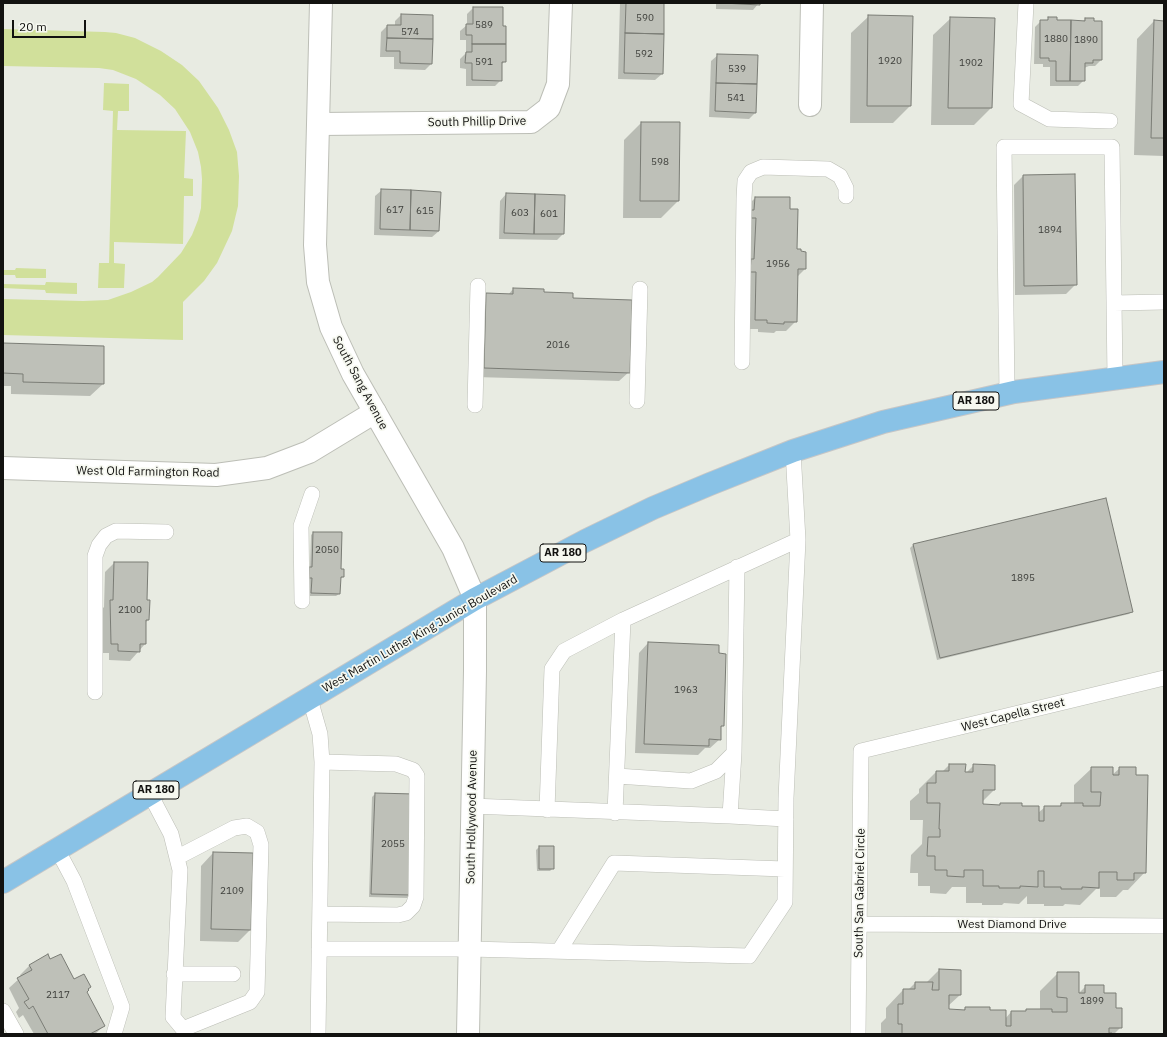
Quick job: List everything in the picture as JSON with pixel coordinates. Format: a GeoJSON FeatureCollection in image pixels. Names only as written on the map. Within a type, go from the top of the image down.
{"type":"FeatureCollection","features":[{"type":"Feature","properties":{"kind":"main road","name":"West Martin Luther King Junior Boulevard"},"geometry":{"type":"LineString","coordinates":[[3,882],[475,599],[653,508],[793,451],[883,422],[1007,394],[1164,372]]}},
{"type":"Feature","properties":{"kind":"street","name":"South Sang Avenue"},"geometry":{"type":"LineString","coordinates":[[321,3],[315,245],[318,282],[331,327],[353,374],[453,548],[475,599]]}},
{"type":"Feature","properties":{"kind":"street","name":"South Phillip Drive"},"geometry":{"type":"LineString","coordinates":[[319,124],[531,122],[549,108],[558,84],[561,3]]}},
{"type":"Feature","properties":{"kind":"street"},"geometry":{"type":"LineString","coordinates":[[810,105],[812,3]]}},
{"type":"Feature","properties":{"kind":"street","name":"West Old Farmington Road"},"geometry":{"type":"LineString","coordinates":[[3,468],[216,475],[267,468],[309,452],[375,412]]}},
{"type":"Feature","properties":{"kind":"street","name":"South Hollywood Avenue"},"geometry":{"type":"LineString","coordinates":[[468,1034],[475,599]]}},
{"type":"Feature","properties":{"kind":"lane"},"geometry":{"type":"LineString","coordinates":[[1026,3],[1021,104],[1049,119],[1110,121]]}},
{"type":"Feature","properties":{"kind":"lane"},"geometry":{"type":"LineString","coordinates":[[1007,394],[1004,147],[1112,147],[1115,378]]}},
{"type":"Feature","properties":{"kind":"lane"},"geometry":{"type":"LineString","coordinates":[[742,362],[745,181],[752,172],[763,167],[828,169],[840,176],[846,188],[846,196]]}},
{"type":"Feature","properties":{"kind":"lane"},"geometry":{"type":"LineString","coordinates":[[475,404],[478,286]]}},
{"type":"Feature","properties":{"kind":"lane"},"geometry":{"type":"LineString","coordinates":[[637,401],[640,289]]}},
{"type":"Feature","properties":{"kind":"lane"},"geometry":{"type":"LineString","coordinates":[[1114,303],[1164,302]]}},
{"type":"Feature","properties":{"kind":"lane"},"geometry":{"type":"LineString","coordinates":[[319,949],[469,949],[749,956],[785,902],[786,820],[798,540],[793,451]]}},
{"type":"Feature","properties":{"kind":"lane"},"geometry":{"type":"LineString","coordinates":[[302,601],[301,526],[312,494]]}},
{"type":"Feature","properties":{"kind":"lane"},"geometry":{"type":"LineString","coordinates":[[95,692],[95,556],[98,545],[106,536],[116,531],[166,532]]}},
{"type":"Feature","properties":{"kind":"lane"},"geometry":{"type":"LineString","coordinates":[[547,810],[552,669],[564,651],[623,620],[798,540]]}},
{"type":"Feature","properties":{"kind":"lane"},"geometry":{"type":"LineString","coordinates":[[730,816],[734,753],[738,567]]}},
{"type":"Feature","properties":{"kind":"lane"},"geometry":{"type":"LineString","coordinates":[[615,812],[623,620]]}},
{"type":"Feature","properties":{"kind":"lane","name":"West Capella Street"},"geometry":{"type":"LineString","coordinates":[[861,751],[1164,678]]}},
{"type":"Feature","properties":{"kind":"lane"},"geometry":{"type":"LineString","coordinates":[[310,698],[320,734],[322,762],[318,1034]]}},
{"type":"Feature","properties":{"kind":"lane","name":"South San Gabriel Circle"},"geometry":{"type":"LineString","coordinates":[[858,1034],[861,751]]}},
{"type":"Feature","properties":{"kind":"lane"},"geometry":{"type":"LineString","coordinates":[[617,776],[690,781],[716,771],[734,753]]}},
{"type":"Feature","properties":{"kind":"lane"},"geometry":{"type":"LineString","coordinates":[[320,914],[398,915],[406,913],[412,906],[416,897],[416,776],[413,770],[396,764],[322,762]]}},
{"type":"Feature","properties":{"kind":"lane"},"geometry":{"type":"LineString","coordinates":[[150,794],[171,834],[178,857],[180,870],[173,1017],[183,1029],[250,1002],[257,992],[261,844],[257,832],[247,826],[234,828],[178,857]]}},
{"type":"Feature","properties":{"kind":"lane"},"geometry":{"type":"LineString","coordinates":[[472,806],[730,816],[786,820]]}},
{"type":"Feature","properties":{"kind":"lane"},"geometry":{"type":"LineString","coordinates":[[57,849],[74,881],[122,1007],[114,1034]]}},
{"type":"Feature","properties":{"kind":"lane"},"geometry":{"type":"LineString","coordinates":[[559,951],[614,862],[785,869]]}},
{"type":"Feature","properties":{"kind":"lane","name":"West Diamond Drive"},"geometry":{"type":"LineString","coordinates":[[859,924],[1164,926]]}},
{"type":"Feature","properties":{"kind":"lane"},"geometry":{"type":"LineString","coordinates":[[174,974],[233,974]]}},
{"type":"Feature","properties":{"kind":"lane"},"geometry":{"type":"LineString","coordinates":[[3,1011],[16,1034]]}},
{"type":"Feature","properties":{"kind":"green space"},"geometry":{"type":"Polygon","coordinates":[[[3,29],[105,32],[135,38],[161,51],[182,65],[199,81],[218,108],[229,130],[237,152],[239,176],[238,206],[232,231],[217,263],[204,281],[183,302],[183,340],[3,335],[3,299],[83,301],[108,300],[131,292],[152,282],[181,253],[192,235],[201,208],[202,179],[198,152],[190,132],[175,109],[160,95],[136,79],[113,70],[99,68],[3,66],[3,29]]]}},
{"type":"Feature","properties":{"kind":"green space"},"geometry":{"type":"Polygon","coordinates":[[[104,83],[129,84],[129,111],[118,111],[117,130],[186,131],[184,178],[193,179],[193,196],[184,196],[183,244],[114,242],[114,263],[125,264],[124,288],[98,288],[99,263],[109,263],[113,111],[103,110],[104,83]]]}},
{"type":"Feature","properties":{"kind":"green space"},"geometry":{"type":"Polygon","coordinates":[[[16,268],[46,269],[46,278],[16,278],[15,275],[3,275],[3,270],[15,270],[16,268]]]}},
{"type":"Feature","properties":{"kind":"green space"},"geometry":{"type":"Polygon","coordinates":[[[46,282],[77,283],[77,294],[46,293],[45,290],[3,288],[3,284],[45,285],[46,282]]]}},
{"type":"Feature","properties":{"kind":"building"},"geometry":{"type":"Polygon","coordinates":[[[626,3],[664,3],[664,34],[625,33],[626,3]]]}},
{"type":"Feature","properties":{"kind":"building"},"geometry":{"type":"Polygon","coordinates":[[[722,3],[760,3],[760,5],[722,3]]]}},
{"type":"Feature","properties":{"kind":"building"},"geometry":{"type":"Polygon","coordinates":[[[473,7],[503,7],[503,26],[506,26],[506,44],[472,44],[472,35],[466,35],[466,24],[473,24],[473,7]]]}},
{"type":"Feature","properties":{"kind":"building"},"geometry":{"type":"Polygon","coordinates":[[[401,14],[433,15],[433,39],[387,38],[387,25],[401,25],[401,14]]]}},
{"type":"Feature","properties":{"kind":"building"},"geometry":{"type":"Polygon","coordinates":[[[868,15],[913,16],[911,106],[867,106],[868,15]]]}},
{"type":"Feature","properties":{"kind":"building"},"geometry":{"type":"Polygon","coordinates":[[[950,17],[995,18],[992,108],[948,108],[950,17]]]}},
{"type":"Feature","properties":{"kind":"building"},"geometry":{"type":"Polygon","coordinates":[[[1048,17],[1057,17],[1057,20],[1071,20],[1070,81],[1056,81],[1056,61],[1049,61],[1049,58],[1040,58],[1040,20],[1048,20],[1048,17]]]}},
{"type":"Feature","properties":{"kind":"building"},"geometry":{"type":"Polygon","coordinates":[[[1085,18],[1094,18],[1094,21],[1102,21],[1102,60],[1093,60],[1093,63],[1085,63],[1085,81],[1070,81],[1071,20],[1085,21],[1085,18]]]}},
{"type":"Feature","properties":{"kind":"building"},"geometry":{"type":"Polygon","coordinates":[[[1154,20],[1164,21],[1164,138],[1151,138],[1154,20]]]}},
{"type":"Feature","properties":{"kind":"building"},"geometry":{"type":"Polygon","coordinates":[[[625,33],[664,34],[663,74],[624,73],[625,33]]]}},
{"type":"Feature","properties":{"kind":"building"},"geometry":{"type":"Polygon","coordinates":[[[387,38],[433,39],[432,64],[400,63],[400,51],[386,51],[387,38]]]}},
{"type":"Feature","properties":{"kind":"building"},"geometry":{"type":"Polygon","coordinates":[[[472,44],[506,44],[506,62],[502,62],[502,81],[472,80],[472,63],[465,63],[466,52],[472,52],[472,44]]]}},
{"type":"Feature","properties":{"kind":"building"},"geometry":{"type":"Polygon","coordinates":[[[717,54],[758,55],[757,84],[716,83],[717,54]]]}},
{"type":"Feature","properties":{"kind":"building"},"geometry":{"type":"Polygon","coordinates":[[[716,83],[757,84],[756,113],[715,111],[716,83]]]}},
{"type":"Feature","properties":{"kind":"building"},"geometry":{"type":"Polygon","coordinates":[[[641,122],[680,122],[679,201],[640,201],[641,122]]]}},
{"type":"Feature","properties":{"kind":"building"},"geometry":{"type":"Polygon","coordinates":[[[1075,174],[1077,285],[1024,286],[1023,175],[1075,174]]]}},
{"type":"Feature","properties":{"kind":"building"},"geometry":{"type":"Polygon","coordinates":[[[381,189],[411,190],[410,230],[380,229],[381,189]]]}},
{"type":"Feature","properties":{"kind":"building"},"geometry":{"type":"Polygon","coordinates":[[[411,190],[441,192],[439,231],[410,230],[411,190]]]}},
{"type":"Feature","properties":{"kind":"building"},"geometry":{"type":"Polygon","coordinates":[[[506,193],[535,194],[534,234],[504,233],[506,193]]]}},
{"type":"Feature","properties":{"kind":"building"},"geometry":{"type":"Polygon","coordinates":[[[535,194],[565,195],[564,234],[534,234],[535,194]]]}},
{"type":"Feature","properties":{"kind":"building"},"geometry":{"type":"Polygon","coordinates":[[[755,197],[790,197],[790,209],[798,209],[797,249],[801,249],[801,251],[806,252],[806,269],[798,269],[797,322],[784,322],[784,324],[767,323],[767,320],[755,320],[756,272],[750,272],[751,259],[754,259],[756,218],[751,218],[751,210],[754,210],[755,197]]]}},
{"type":"Feature","properties":{"kind":"building"},"geometry":{"type":"Polygon","coordinates":[[[513,288],[544,289],[544,292],[573,293],[573,298],[632,300],[630,373],[484,368],[486,293],[513,294],[513,288]]]}},
{"type":"Feature","properties":{"kind":"building"},"geometry":{"type":"Polygon","coordinates":[[[3,343],[104,346],[104,384],[23,382],[23,374],[3,373],[3,343]]]}},
{"type":"Feature","properties":{"kind":"building"},"geometry":{"type":"Polygon","coordinates":[[[1106,498],[1133,612],[940,658],[913,544],[1106,498]]]}},
{"type":"Feature","properties":{"kind":"building"},"geometry":{"type":"Polygon","coordinates":[[[313,532],[342,532],[341,569],[344,569],[344,577],[341,577],[340,594],[311,593],[312,578],[309,578],[309,567],[312,567],[313,532]]]}},
{"type":"Feature","properties":{"kind":"building"},"geometry":{"type":"Polygon","coordinates":[[[114,562],[148,562],[147,600],[150,600],[149,620],[146,620],[146,644],[140,644],[140,652],[118,651],[118,644],[111,644],[110,600],[113,600],[114,562]]]}},
{"type":"Feature","properties":{"kind":"building"},"geometry":{"type":"Polygon","coordinates":[[[648,642],[719,645],[719,653],[726,654],[724,726],[721,726],[721,740],[709,739],[709,746],[644,744],[648,642]]]}},
{"type":"Feature","properties":{"kind":"building"},"geometry":{"type":"Polygon","coordinates":[[[949,764],[966,764],[965,772],[973,772],[973,764],[995,765],[995,790],[983,790],[983,804],[1000,805],[1000,803],[1022,803],[1022,806],[1039,806],[1039,821],[1044,821],[1044,806],[1061,806],[1061,803],[1083,803],[1083,806],[1100,806],[1101,792],[1091,792],[1091,767],[1113,767],[1113,775],[1119,775],[1119,767],[1136,767],[1136,775],[1148,775],[1146,873],[1134,873],[1134,880],[1117,880],[1117,872],[1099,872],[1099,888],[1082,887],[1082,889],[1061,889],[1061,887],[1044,887],[1044,871],[1038,871],[1038,887],[1020,886],[1020,888],[999,888],[999,886],[983,886],[983,870],[964,870],[964,877],[947,876],[947,870],[935,870],[935,856],[927,856],[928,837],[940,837],[940,803],[927,803],[927,783],[936,783],[936,771],[949,771],[949,764]]]}},
{"type":"Feature","properties":{"kind":"building"},"geometry":{"type":"Polygon","coordinates":[[[375,793],[414,794],[411,895],[371,894],[375,793]]]}},
{"type":"Feature","properties":{"kind":"building"},"geometry":{"type":"Polygon","coordinates":[[[539,846],[554,846],[554,869],[539,869],[539,846]]]}},
{"type":"Feature","properties":{"kind":"building"},"geometry":{"type":"Polygon","coordinates":[[[213,852],[253,853],[251,930],[211,929],[213,852]]]}},
{"type":"Feature","properties":{"kind":"building"},"geometry":{"type":"Polygon","coordinates":[[[48,954],[50,959],[61,954],[74,979],[84,974],[91,987],[87,992],[105,1026],[90,1034],[48,1034],[33,1006],[29,1009],[24,1002],[29,999],[17,978],[32,970],[29,965],[48,954]]]}},
{"type":"Feature","properties":{"kind":"building"},"geometry":{"type":"Polygon","coordinates":[[[939,969],[961,970],[961,995],[949,995],[949,1009],[965,1010],[965,1007],[990,1007],[990,1010],[1006,1010],[1006,1026],[1011,1026],[1011,1011],[1026,1011],[1026,1009],[1052,1009],[1052,1012],[1067,1012],[1067,998],[1057,997],[1057,972],[1079,972],[1079,993],[1085,993],[1085,985],[1104,985],[1104,993],[1116,993],[1116,1008],[1122,1008],[1122,1028],[1109,1028],[1109,1033],[1112,1034],[902,1034],[902,1024],[898,1024],[898,1004],[903,1004],[903,989],[915,989],[915,982],[933,982],[932,990],[939,990],[939,969]]]}}]}
